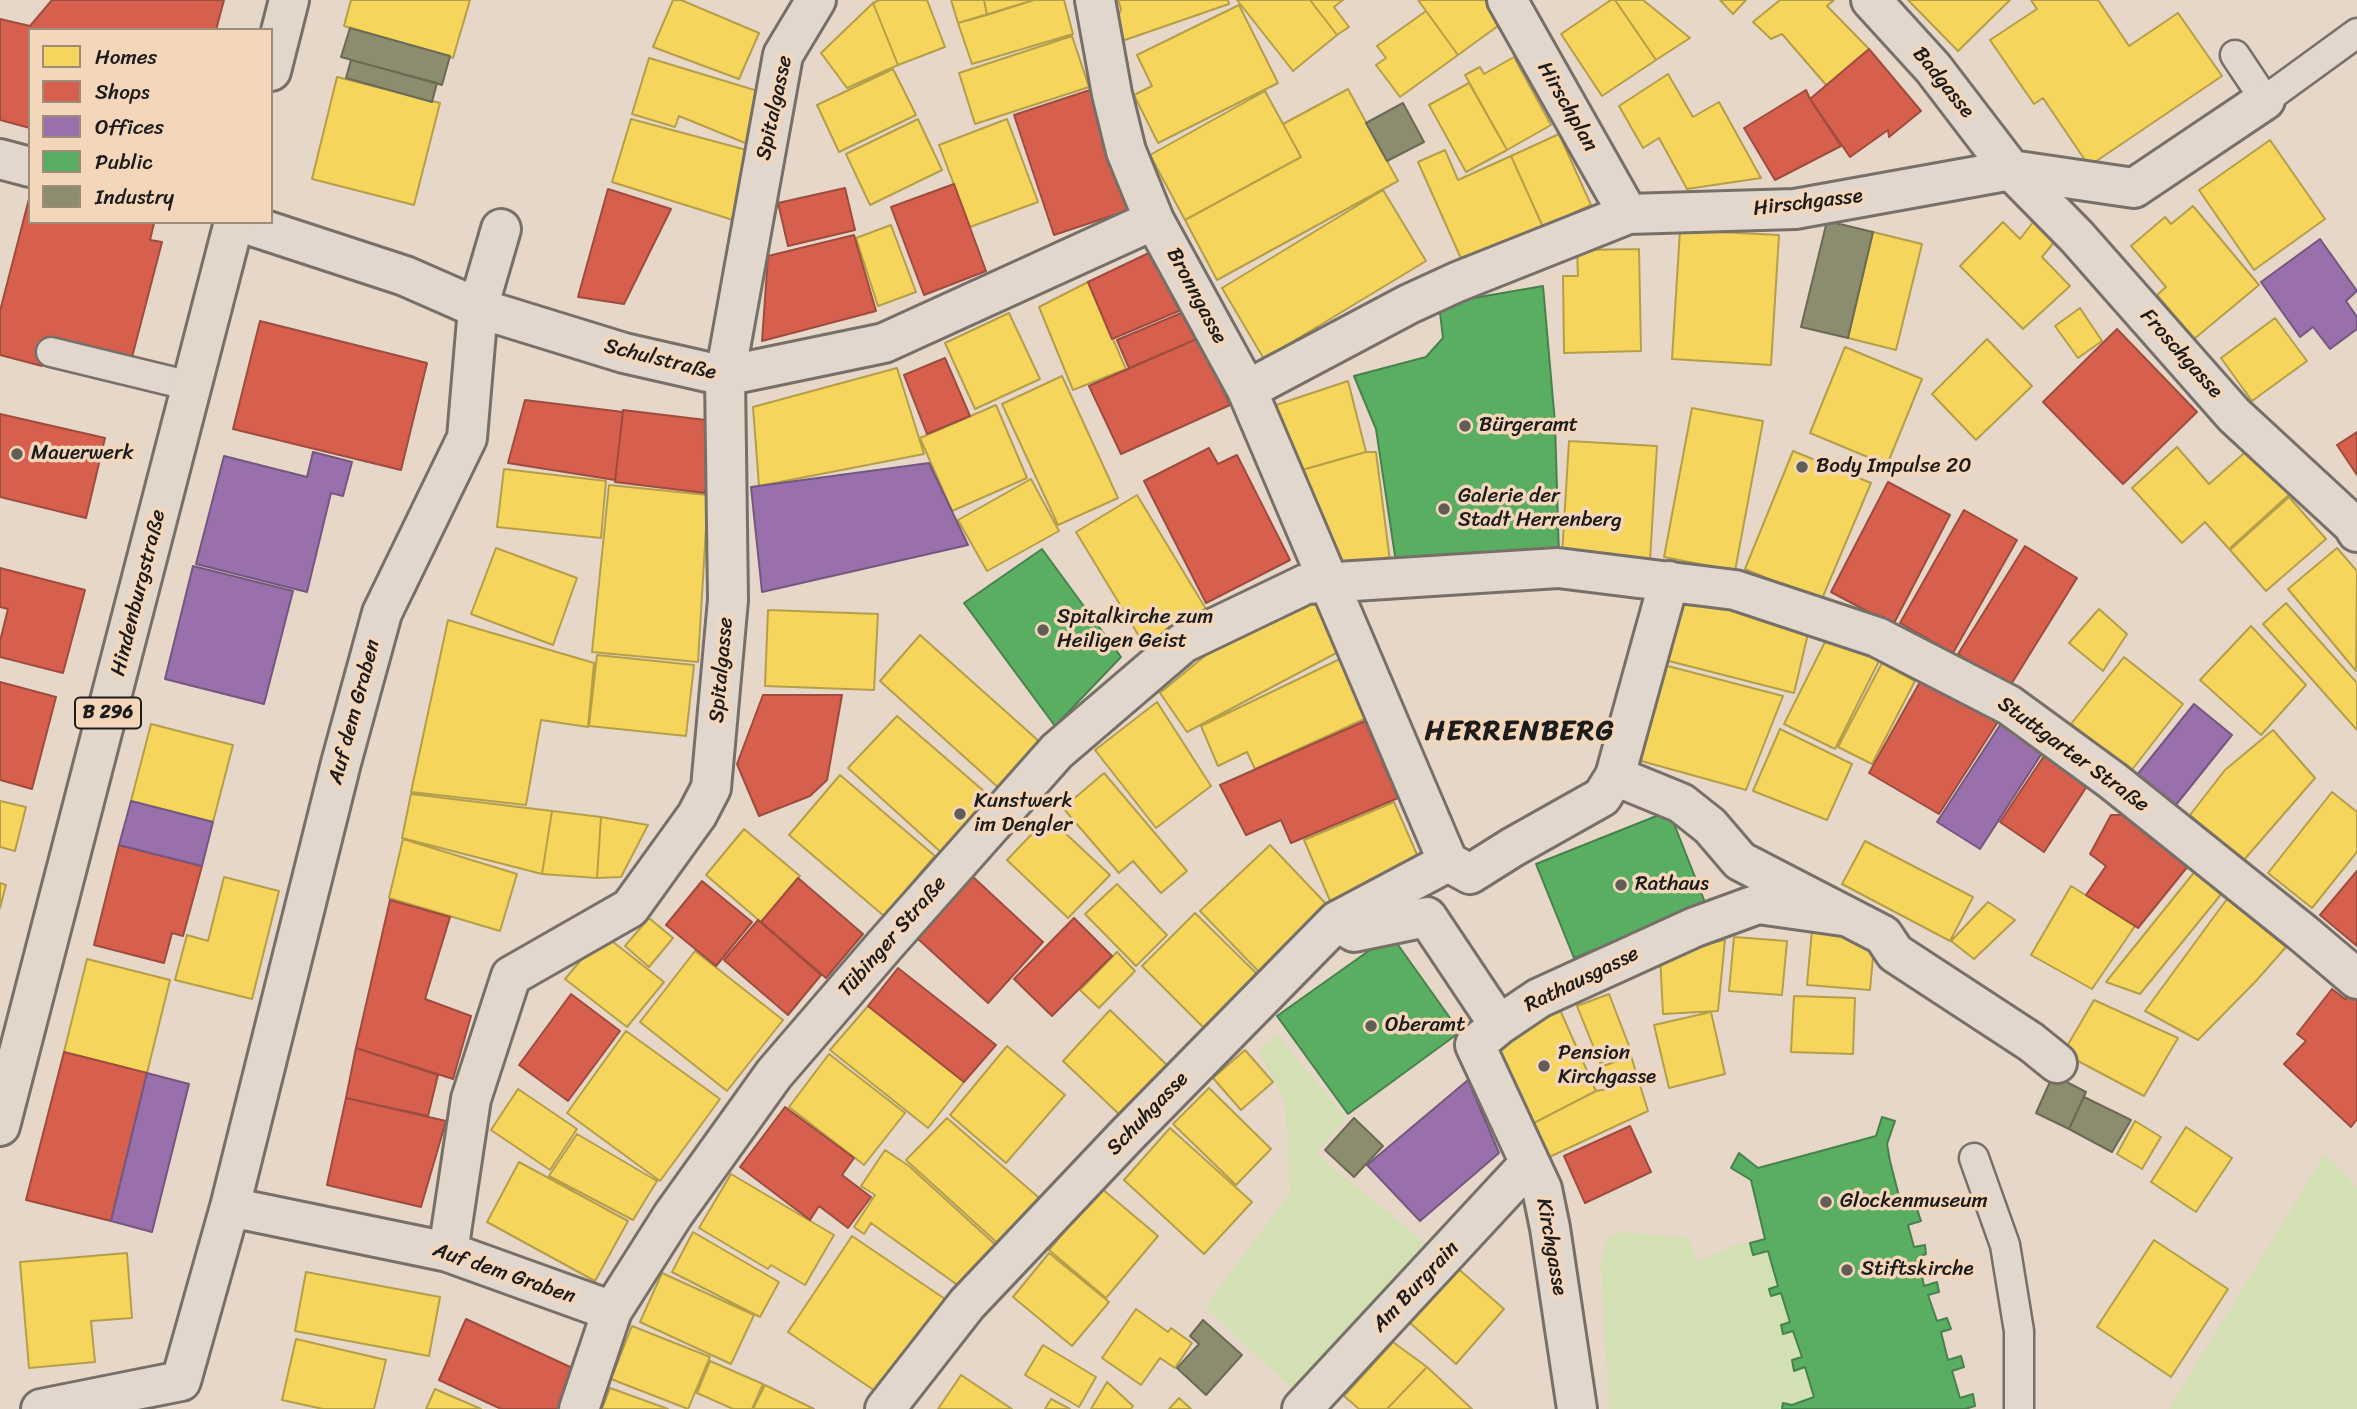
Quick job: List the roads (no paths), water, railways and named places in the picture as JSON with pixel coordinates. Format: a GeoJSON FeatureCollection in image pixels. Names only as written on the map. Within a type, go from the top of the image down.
{"type":"FeatureCollection","features":[{"type":"Feature","properties":{"kind":"main road"},"geometry":{"type":"LineString","coordinates":[[273,63],[289,0]]}},
{"type":"Feature","properties":{"kind":"main road","name":"Hindenburgstraße"},"geometry":{"type":"LineString","coordinates":[[0,1126],[233,224]]}},
{"type":"Feature","properties":{"kind":"street","name":"Spitalgasse"},"geometry":{"type":"LineString","coordinates":[[448,1252],[471,1098],[511,976],[630,908],[697,815],[711,788],[728,600],[725,376],[783,55],[816,0]]}},
{"type":"Feature","properties":{"kind":"street","name":"Bronngasse"},"geometry":{"type":"LineString","coordinates":[[1096,0],[1112,94],[1126,151],[1154,220],[1247,390],[1448,862]]}},
{"type":"Feature","properties":{"kind":"street","name":"Hirschplan"},"geometry":{"type":"LineString","coordinates":[[1507,0],[1628,214]]}},
{"type":"Feature","properties":{"kind":"street","name":"Badgasse"},"geometry":{"type":"LineString","coordinates":[[1871,0],[1933,68],[2011,170]]}},
{"type":"Feature","properties":{"kind":"street","name":"Hirschgasse"},"geometry":{"type":"LineString","coordinates":[[1247,390],[1421,298],[1628,214],[1795,209],[2011,170],[2134,188],[2265,100]]}},
{"type":"Feature","properties":{"kind":"street"},"geometry":{"type":"LineString","coordinates":[[0,159],[28,166]]}},
{"type":"Feature","properties":{"kind":"street","name":"Froschgasse"},"geometry":{"type":"LineString","coordinates":[[2011,170],[2077,237],[2234,415],[2353,525],[2357,532]]}},
{"type":"Feature","properties":{"kind":"street","name":"Schulstraße"},"geometry":{"type":"LineString","coordinates":[[246,224],[405,276],[478,308],[624,353],[725,376],[884,342],[1154,220]]}},
{"type":"Feature","properties":{"kind":"street","name":"Auf dem Graben"},"geometry":{"type":"LineString","coordinates":[[41,1409],[181,1381],[230,1207],[341,763],[382,613],[467,438],[478,308],[502,229]]}},
{"type":"Feature","properties":{"kind":"street","name":"Stuttgarter Straße"},"geometry":{"type":"LineString","coordinates":[[1329,582],[1558,568],[1735,590],[1877,637],[2009,705],[2113,781],[2357,979]]}},
{"type":"Feature","properties":{"kind":"street"},"geometry":{"type":"LineString","coordinates":[[1448,862],[1470,874],[1602,797],[1615,776],[1669,581]]}},
{"type":"Feature","properties":{"kind":"street","name":"Tübinger Straße"},"geometry":{"type":"LineString","coordinates":[[579,1409],[612,1311],[673,1215],[774,1074],[1057,751],[1183,643],[1306,584],[1329,582]]}},
{"type":"Feature","properties":{"kind":"street","name":"Rathausgasse"},"geometry":{"type":"LineString","coordinates":[[1615,776],[1681,803],[1710,826],[1740,861],[1883,935],[1895,953],[2031,1042],[2057,1063]]}},
{"type":"Feature","properties":{"kind":"street","name":"Schuhgasse"},"geometry":{"type":"LineString","coordinates":[[885,1409],[967,1304],[1337,920],[1448,862]]}},
{"type":"Feature","properties":{"kind":"street","name":"Rathausgasse"},"geometry":{"type":"LineString","coordinates":[[1487,1035],[1539,998],[1695,927],[1758,904],[1843,916]]}},
{"type":"Feature","properties":{"kind":"street"},"geometry":{"type":"LineString","coordinates":[[1337,920],[1354,932],[1427,917],[1487,1035]]}},
{"type":"Feature","properties":{"kind":"street","name":"Kirchgasse"},"geometry":{"type":"LineString","coordinates":[[1487,1035],[1529,1164],[1542,1189],[1577,1409]]}},
{"type":"Feature","properties":{"kind":"street","name":"Am Burgrain"},"geometry":{"type":"LineString","coordinates":[[1302,1409],[1529,1164]]}},
{"type":"Feature","properties":{"kind":"street","name":"Auf dem Graben"},"geometry":{"type":"LineString","coordinates":[[230,1207],[448,1252],[612,1311]]}},
{"type":"Feature","properties":{"kind":"lane","name":"Hirschgasse"},"geometry":{"type":"LineString","coordinates":[[2265,100],[2357,33]]}},
{"type":"Feature","properties":{"kind":"lane"},"geometry":{"type":"LineString","coordinates":[[2235,55],[2265,100]]}},
{"type":"Feature","properties":{"kind":"lane"},"geometry":{"type":"LineString","coordinates":[[51,352],[191,386]]}},
{"type":"Feature","properties":{"kind":"lane"},"geometry":{"type":"LineString","coordinates":[[1974,1158],[2005,1245],[2019,1331],[2019,1409]]}},
{"type":"Feature","properties":{"kind":"place","name":"Bürgeramt"},"geometry":{"type":"Point","coordinates":[1465,426]}},
{"type":"Feature","properties":{"kind":"place","name":"Mauerwerk"},"geometry":{"type":"Point","coordinates":[17,454]}},
{"type":"Feature","properties":{"kind":"place","name":"Body Impulse 20"},"geometry":{"type":"Point","coordinates":[1802,467]}},
{"type":"Feature","properties":{"kind":"place","name":"Galerie der Stadt Herrenberg"},"geometry":{"type":"Point","coordinates":[1444,509]}},
{"type":"Feature","properties":{"kind":"place","name":"Spitalkirche zum Heiligen Geist"},"geometry":{"type":"Point","coordinates":[1043,630]}},
{"type":"Feature","properties":{"kind":"place","name":"Kunstwerk im Dengler"},"geometry":{"type":"Point","coordinates":[960,814]}},
{"type":"Feature","properties":{"kind":"place","name":"Rathaus"},"geometry":{"type":"Point","coordinates":[1621,885]}},
{"type":"Feature","properties":{"kind":"place","name":"Oberamt"},"geometry":{"type":"Point","coordinates":[1371,1026]}},
{"type":"Feature","properties":{"kind":"place","name":"Pension Kirchgasse"},"geometry":{"type":"Point","coordinates":[1544,1066]}},
{"type":"Feature","properties":{"kind":"place","name":"Glockenmuseum"},"geometry":{"type":"Point","coordinates":[1826,1202]}},
{"type":"Feature","properties":{"kind":"place","name":"Stiftskirche"},"geometry":{"type":"Point","coordinates":[1847,1270]}},
{"type":"Feature","properties":{"kind":"district","name":"HERRENBERG"},"geometry":{"type":"Point","coordinates":[1520,732]}}]}
